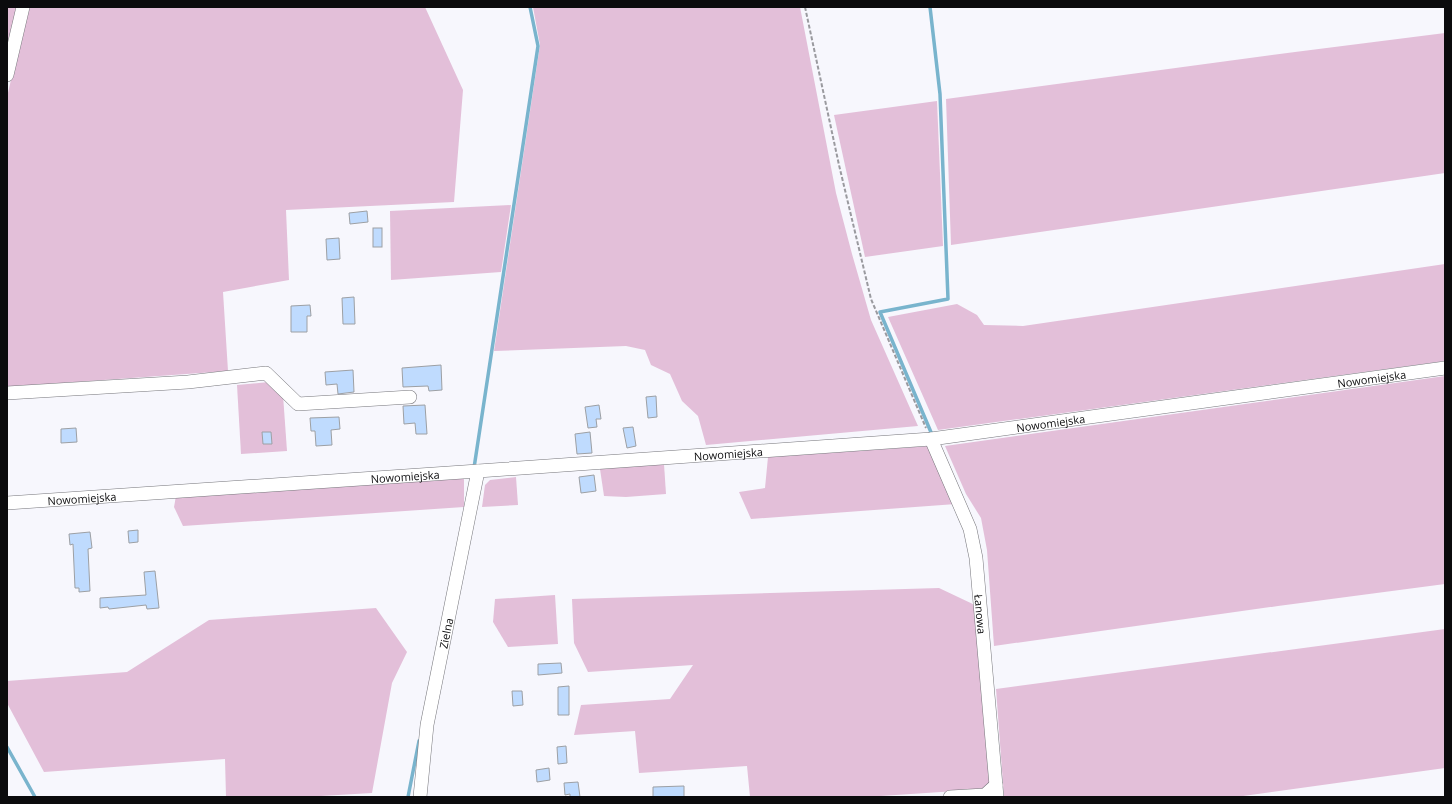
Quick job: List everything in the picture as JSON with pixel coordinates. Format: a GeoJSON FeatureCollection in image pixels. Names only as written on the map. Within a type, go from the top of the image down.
{"type":"FeatureCollection","features":[{"type":"Feature","properties":{"kind":"street"},"geometry":{"type":"LineString","coordinates":[[7,75],[23,7]]}},
{"type":"Feature","properties":{"kind":"street","name":"Nowomiejska"},"geometry":{"type":"LineString","coordinates":[[7,503],[474,472],[934,438],[1445,368]]}},
{"type":"Feature","properties":{"kind":"street"},"geometry":{"type":"LineString","coordinates":[[7,394],[188,382],[266,373],[298,404],[410,397]]}},
{"type":"Feature","properties":{"kind":"street","name":"Łanowa"},"geometry":{"type":"LineString","coordinates":[[934,438],[970,529],[976,558],[996,791]]}},
{"type":"Feature","properties":{"kind":"street","name":"Zielna"},"geometry":{"type":"LineString","coordinates":[[420,797],[427,725],[474,472]]}},
{"type":"Feature","properties":{"kind":"street"},"geometry":{"type":"LineString","coordinates":[[950,797],[985,795],[996,791]]}},
{"type":"Feature","properties":{"kind":"path"},"geometry":{"type":"LineString","coordinates":[[805,7],[839,165],[871,299],[934,438]]}},
{"type":"Feature","properties":{"kind":"shaded area"},"geometry":{"type":"Polygon","coordinates":[[[7,7],[20,7],[7,64],[7,7]]]}},
{"type":"Feature","properties":{"kind":"shaded area"},"geometry":{"type":"Polygon","coordinates":[[[28,7],[425,7],[463,90],[454,202],[286,210],[289,280],[223,292],[228,371],[7,387],[7,97],[28,7]]]}},
{"type":"Feature","properties":{"kind":"shaded area"},"geometry":{"type":"Polygon","coordinates":[[[533,7],[800,7],[836,193],[852,254],[871,320],[918,426],[706,445],[698,416],[682,401],[670,374],[651,365],[645,350],[626,346],[494,351],[540,45],[533,7]]]}},
{"type":"Feature","properties":{"kind":"shaded area"},"geometry":{"type":"Polygon","coordinates":[[[1445,33],[1445,173],[951,245],[946,99],[1445,33]]]}},
{"type":"Feature","properties":{"kind":"shaded area"},"geometry":{"type":"Polygon","coordinates":[[[937,101],[943,246],[865,257],[834,115],[937,101]]]}},
{"type":"Feature","properties":{"kind":"shaded area"},"geometry":{"type":"Polygon","coordinates":[[[511,205],[501,272],[391,280],[390,211],[511,205]]]}},
{"type":"Feature","properties":{"kind":"shaded area"},"geometry":{"type":"Polygon","coordinates":[[[1445,264],[1445,361],[938,430],[888,317],[957,304],[977,315],[984,325],[1023,326],[1445,264]]]}},
{"type":"Feature","properties":{"kind":"shaded area"},"geometry":{"type":"Polygon","coordinates":[[[1445,376],[1445,584],[994,646],[987,550],[981,518],[966,494],[945,446],[1445,376]]]}},
{"type":"Feature","properties":{"kind":"shaded area"},"geometry":{"type":"Polygon","coordinates":[[[269,382],[283,395],[287,451],[241,454],[237,385],[269,382]]]}},
{"type":"Feature","properties":{"kind":"shaded area"},"geometry":{"type":"Polygon","coordinates":[[[929,446],[956,504],[751,519],[739,492],[765,488],[768,457],[929,446]]]}},
{"type":"Feature","properties":{"kind":"shaded area"},"geometry":{"type":"Polygon","coordinates":[[[664,464],[666,494],[626,497],[604,496],[600,469],[664,464]]]}},
{"type":"Feature","properties":{"kind":"shaded area"},"geometry":{"type":"Polygon","coordinates":[[[516,477],[518,505],[482,507],[485,485],[490,480],[516,477]]]}},
{"type":"Feature","properties":{"kind":"shaded area"},"geometry":{"type":"Polygon","coordinates":[[[464,478],[464,507],[183,526],[174,507],[176,496],[464,478]]]}},
{"type":"Feature","properties":{"kind":"shaded area"},"geometry":{"type":"Polygon","coordinates":[[[939,588],[977,606],[992,784],[986,789],[866,797],[750,797],[747,766],[639,773],[635,731],[574,735],[581,705],[670,699],[693,665],[588,672],[574,643],[572,599],[939,588]]]}},
{"type":"Feature","properties":{"kind":"shaded area"},"geometry":{"type":"Polygon","coordinates":[[[555,595],[558,644],[508,647],[493,622],[495,599],[555,595]]]}},
{"type":"Feature","properties":{"kind":"shaded area"},"geometry":{"type":"Polygon","coordinates":[[[376,608],[407,652],[392,683],[372,793],[304,797],[226,797],[225,759],[44,772],[7,703],[7,681],[127,672],[209,620],[376,608]]]}},
{"type":"Feature","properties":{"kind":"shaded area"},"geometry":{"type":"Polygon","coordinates":[[[1445,629],[1445,768],[1236,797],[1004,797],[996,689],[1445,629]]]}},
{"type":"Feature","properties":{"kind":"building"},"geometry":{"type":"Polygon","coordinates":[[[367,211],[368,222],[350,224],[349,213],[367,211]]]}},
{"type":"Feature","properties":{"kind":"building"},"geometry":{"type":"Polygon","coordinates":[[[373,228],[382,228],[382,247],[373,247],[373,228]]]}},
{"type":"Feature","properties":{"kind":"building"},"geometry":{"type":"Polygon","coordinates":[[[339,238],[340,259],[327,260],[326,239],[339,238]]]}},
{"type":"Feature","properties":{"kind":"building"},"geometry":{"type":"Polygon","coordinates":[[[354,297],[355,324],[343,324],[342,298],[354,297]]]}},
{"type":"Feature","properties":{"kind":"building"},"geometry":{"type":"Polygon","coordinates":[[[310,305],[311,316],[307,316],[307,332],[291,332],[291,306],[310,305]]]}},
{"type":"Feature","properties":{"kind":"building"},"geometry":{"type":"Polygon","coordinates":[[[441,365],[442,390],[429,391],[428,386],[403,387],[402,368],[441,365]]]}},
{"type":"Feature","properties":{"kind":"building"},"geometry":{"type":"Polygon","coordinates":[[[353,370],[354,392],[338,394],[337,384],[326,385],[325,372],[353,370]]]}},
{"type":"Feature","properties":{"kind":"building"},"geometry":{"type":"Polygon","coordinates":[[[656,396],[657,417],[648,418],[646,397],[656,396]]]}},
{"type":"Feature","properties":{"kind":"building"},"geometry":{"type":"Polygon","coordinates":[[[425,405],[427,434],[416,434],[415,423],[404,424],[403,406],[425,405]]]}},
{"type":"Feature","properties":{"kind":"building"},"geometry":{"type":"Polygon","coordinates":[[[599,405],[601,419],[596,419],[597,427],[588,428],[585,407],[599,405]]]}},
{"type":"Feature","properties":{"kind":"building"},"geometry":{"type":"Polygon","coordinates":[[[339,417],[340,429],[331,430],[332,445],[316,446],[315,431],[311,431],[310,418],[339,417]]]}},
{"type":"Feature","properties":{"kind":"building"},"geometry":{"type":"Polygon","coordinates":[[[633,427],[636,446],[627,448],[623,428],[633,427]]]}},
{"type":"Feature","properties":{"kind":"building"},"geometry":{"type":"Polygon","coordinates":[[[76,428],[77,442],[61,443],[61,429],[76,428]]]}},
{"type":"Feature","properties":{"kind":"building"},"geometry":{"type":"Polygon","coordinates":[[[262,432],[271,432],[272,444],[263,444],[262,432]]]}},
{"type":"Feature","properties":{"kind":"building"},"geometry":{"type":"Polygon","coordinates":[[[590,432],[592,453],[577,454],[575,434],[590,432]]]}},
{"type":"Feature","properties":{"kind":"building"},"geometry":{"type":"Polygon","coordinates":[[[594,475],[596,491],[581,493],[579,477],[594,475]]]}},
{"type":"Feature","properties":{"kind":"building"},"geometry":{"type":"Polygon","coordinates":[[[138,530],[138,542],[129,543],[128,531],[138,530]]]}},
{"type":"Feature","properties":{"kind":"building"},"geometry":{"type":"Polygon","coordinates":[[[90,532],[92,548],[88,549],[90,591],[79,592],[79,588],[75,588],[73,544],[70,545],[69,534],[90,532]]]}},
{"type":"Feature","properties":{"kind":"building"},"geometry":{"type":"Polygon","coordinates":[[[155,571],[159,608],[147,609],[146,605],[109,609],[108,607],[100,608],[100,598],[146,595],[144,572],[155,571]]]}},
{"type":"Feature","properties":{"kind":"building"},"geometry":{"type":"Polygon","coordinates":[[[561,663],[562,673],[538,675],[538,664],[561,663]]]}},
{"type":"Feature","properties":{"kind":"building"},"geometry":{"type":"Polygon","coordinates":[[[569,686],[569,715],[558,715],[558,687],[569,686]]]}},
{"type":"Feature","properties":{"kind":"building"},"geometry":{"type":"Polygon","coordinates":[[[512,691],[522,691],[523,705],[513,706],[512,691]]]}},
{"type":"Feature","properties":{"kind":"building"},"geometry":{"type":"Polygon","coordinates":[[[566,746],[567,763],[558,764],[557,747],[566,746]]]}},
{"type":"Feature","properties":{"kind":"building"},"geometry":{"type":"Polygon","coordinates":[[[549,768],[550,780],[537,782],[536,770],[549,768]]]}},
{"type":"Feature","properties":{"kind":"building"},"geometry":{"type":"Polygon","coordinates":[[[578,782],[580,797],[570,797],[570,794],[565,795],[564,783],[578,782]]]}},
{"type":"Feature","properties":{"kind":"building"},"geometry":{"type":"Polygon","coordinates":[[[684,786],[684,797],[653,797],[653,787],[684,786]]]}},
{"type":"Feature","properties":{"kind":"waterway"},"geometry":{"type":"LineString","coordinates":[[474,468],[538,46],[530,7]]}},
{"type":"Feature","properties":{"kind":"waterway"},"geometry":{"type":"LineString","coordinates":[[930,7],[940,94],[948,299],[880,312],[933,437]]}},
{"type":"Feature","properties":{"kind":"waterway"},"geometry":{"type":"LineString","coordinates":[[408,797],[419,741]]}},
{"type":"Feature","properties":{"kind":"waterway"},"geometry":{"type":"LineString","coordinates":[[7,747],[35,797]]}}]}
